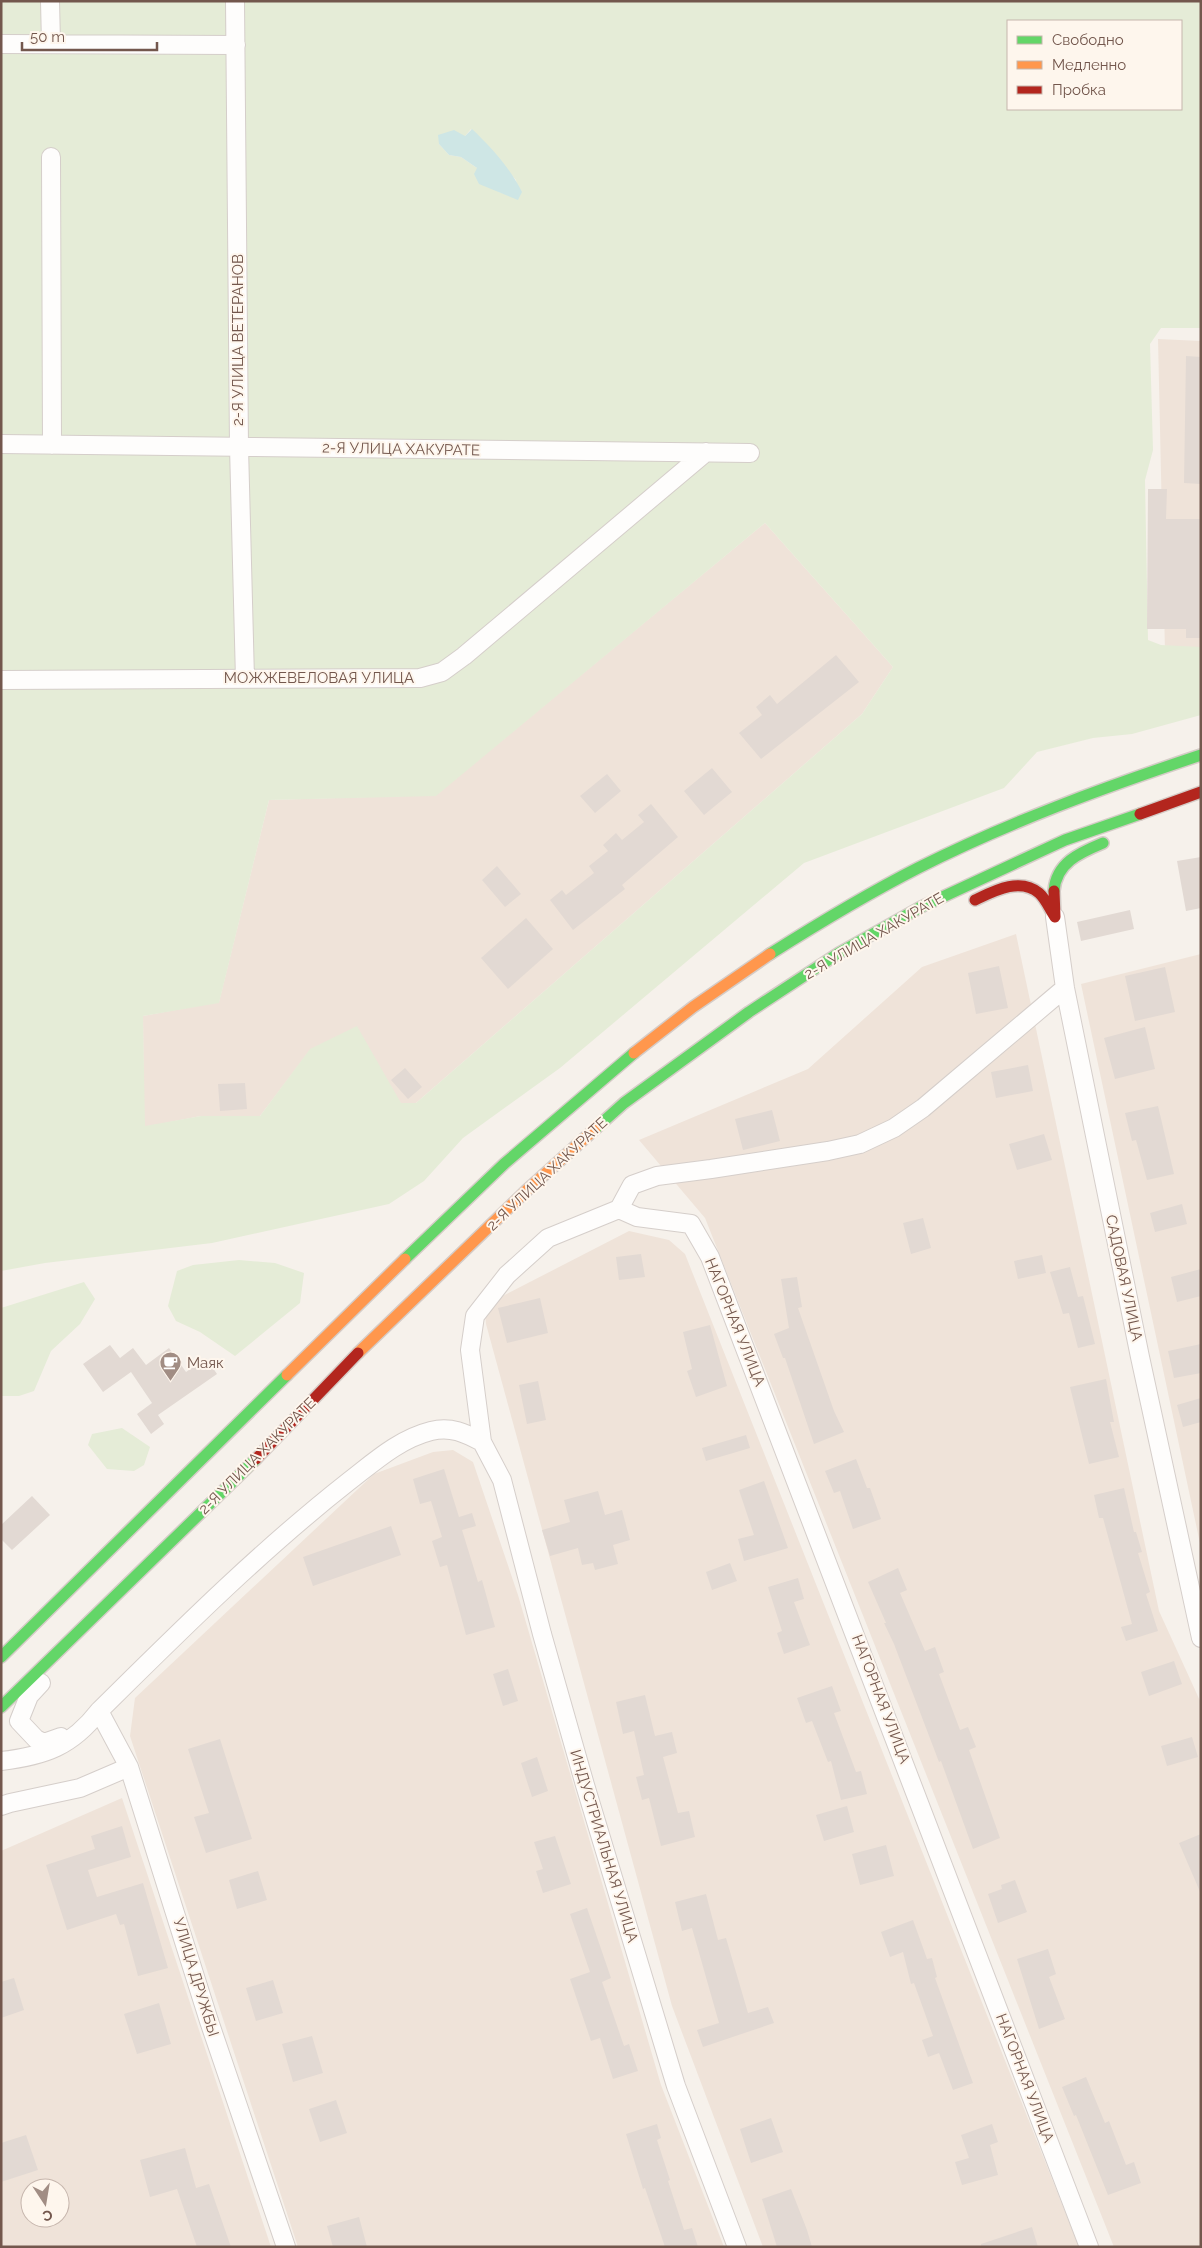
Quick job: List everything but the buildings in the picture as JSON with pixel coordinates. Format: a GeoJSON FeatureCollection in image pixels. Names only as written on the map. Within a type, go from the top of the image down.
{"type":"FeatureCollection","features":[{"type":"Feature","properties":{"kind":"main road"},"geometry":{"type":"LineString","coordinates":[[828,916],[935,858],[1106,787],[1201,755]]}},
{"type":"Feature","properties":{"kind":"main road","name":"2-Я УЛИЦА ХАКУРАТЕ"},"geometry":{"type":"LineString","coordinates":[[1,1707],[252,1464],[371,1340],[526,1191],[624,1103],[749,1012],[839,953],[921,907],[1049,847],[1201,792]]}},
{"type":"Feature","properties":{"kind":"main road"},"geometry":{"type":"LineString","coordinates":[[1048,866],[1115,839]]}},
{"type":"Feature","properties":{"kind":"main road"},"geometry":{"type":"LineString","coordinates":[[1055,917],[1054,888],[1059,872],[1066,861],[1080,852]]}},
{"type":"Feature","properties":{"kind":"main road"},"geometry":{"type":"LineString","coordinates":[[1,1658],[397,1265],[538,1133],[633,1053],[715,992],[907,861]]}},
{"type":"Feature","properties":{"kind":"main road"},"geometry":{"type":"LineString","coordinates":[[967,904],[1025,876]]}},
{"type":"Feature","properties":{"kind":"main road"},"geometry":{"type":"LineString","coordinates":[[1002,887],[1022,886],[1039,893],[1055,917]]}},
{"type":"Feature","properties":{"kind":"main road"},"geometry":{"type":"LineString","coordinates":[[576,1146],[718,1049]]}},
{"type":"Feature","properties":{"kind":"street"},"geometry":{"type":"LineString","coordinates":[[50,1],[51,43]]}},
{"type":"Feature","properties":{"kind":"street","name":"2-Я УЛИЦА ВЕТЕРАНОВ"},"geometry":{"type":"LineString","coordinates":[[235,1],[239,447],[245,679]]}},
{"type":"Feature","properties":{"kind":"street"},"geometry":{"type":"LineString","coordinates":[[1,44],[236,45]]}},
{"type":"Feature","properties":{"kind":"street"},"geometry":{"type":"LineString","coordinates":[[51,157],[52,445]]}},
{"type":"Feature","properties":{"kind":"street","name":"2-Я УЛИЦА ХАКУРАТЕ"},"geometry":{"type":"LineString","coordinates":[[1,444],[750,453]]}},
{"type":"Feature","properties":{"kind":"street","name":"МОЖЖЕВЕЛОВАЯ УЛИЦА"},"geometry":{"type":"LineString","coordinates":[[1,680],[420,678],[442,672],[464,656],[706,452]]}},
{"type":"Feature","properties":{"kind":"street","name":"САДОВАЯ УЛИЦА"},"geometry":{"type":"LineString","coordinates":[[1055,917],[1065,988],[1142,1366],[1201,1638]]}},
{"type":"Feature","properties":{"kind":"street"},"geometry":{"type":"LineString","coordinates":[[482,1442],[470,1350],[475,1316],[507,1275],[548,1238],[619,1209],[632,1185],[657,1176],[828,1152],[860,1144],[894,1128],[923,1108],[1065,988]]}},
{"type":"Feature","properties":{"kind":"street","name":"НАГОРНАЯ УЛИЦА"},"geometry":{"type":"LineString","coordinates":[[619,1209],[637,1217],[691,1224],[710,1257],[1089,2247]]}},
{"type":"Feature","properties":{"kind":"street"},"geometry":{"type":"LineString","coordinates":[[1,1761],[25,1758],[57,1749],[85,1729],[99,1711],[242,1573],[328,1498],[404,1441],[433,1430],[459,1430],[482,1442]]}},
{"type":"Feature","properties":{"kind":"street","name":"ИНДУСТРИАЛЬНАЯ УЛИЦА"},"geometry":{"type":"LineString","coordinates":[[482,1442],[502,1480],[542,1634],[577,1757],[676,2086],[737,2247]]}},
{"type":"Feature","properties":{"kind":"street"},"geometry":{"type":"LineString","coordinates":[[85,1729],[44,1743],[36,1739],[19,1721],[28,1696],[172,1547],[175,1539]]}},
{"type":"Feature","properties":{"kind":"street","name":"УЛИЦА ДРУЖБЫ"},"geometry":{"type":"LineString","coordinates":[[99,1711],[129,1767],[172,1898],[209,2022],[286,2247]]}},
{"type":"Feature","properties":{"kind":"street"},"geometry":{"type":"LineString","coordinates":[[1,1806],[80,1788],[129,1767]]}},
{"type":"Feature","properties":{"kind":"shaded area"},"geometry":{"type":"Polygon","coordinates":[[[1158,339],[1201,341],[1201,652],[1165,652],[1158,339]]]}},
{"type":"Feature","properties":{"kind":"shaded area"},"geometry":{"type":"Polygon","coordinates":[[[765,523],[893,667],[862,714],[416,1103],[401,1103],[310,1050],[260,1116],[201,1116],[144,1127],[143,1016],[219,1002],[269,800],[436,795],[765,523]]]}},
{"type":"Feature","properties":{"kind":"shaded area"},"geometry":{"type":"Polygon","coordinates":[[[1016,934],[1159,1611],[1201,1703],[1201,2247],[1114,2247],[705,1218],[639,1140],[808,1069],[922,967],[1016,934]]]}},
{"type":"Feature","properties":{"kind":"shaded area"},"geometry":{"type":"Polygon","coordinates":[[[1201,954],[1201,1548],[1081,984],[1201,954]]]}},
{"type":"Feature","properties":{"kind":"shaded area"},"geometry":{"type":"Polygon","coordinates":[[[629,1231],[669,1240],[685,1254],[1079,2247],[763,2247],[672,2006],[486,1324],[485,1312],[495,1300],[629,1231]]]}},
{"type":"Feature","properties":{"kind":"shaded area"},"geometry":{"type":"Polygon","coordinates":[[[453,1450],[473,1462],[518,1595],[661,2085],[724,2247],[298,2247],[130,1736],[135,1698],[374,1474],[433,1452],[453,1450]]]}},
{"type":"Feature","properties":{"kind":"shaded area"},"geometry":{"type":"Polygon","coordinates":[[[122,1798],[271,2247],[1,2247],[1,1851],[122,1798]]]}},
{"type":"Feature","properties":{"kind":"green space"},"geometry":{"type":"Polygon","coordinates":[[[1,1],[1201,1],[1201,328],[1161,328],[1150,344],[1153,450],[1145,480],[1148,640],[1161,645],[1201,647],[1201,715],[1132,734],[1093,738],[1037,752],[1004,788],[804,863],[560,1068],[463,1138],[424,1181],[389,1204],[212,1243],[45,1263],[1,1271],[1,1]],[[471,129],[465,136],[439,144],[449,155],[461,157],[477,168],[499,192],[518,199],[516,180],[471,129]],[[765,523],[436,796],[269,800],[219,1003],[143,1016],[145,1126],[201,1116],[260,1116],[310,1049],[357,1026],[401,1103],[416,1103],[862,714],[893,667],[765,523]]]}},
{"type":"Feature","properties":{"kind":"green space"},"geometry":{"type":"Polygon","coordinates":[[[239,1260],[275,1263],[304,1273],[300,1303],[235,1356],[200,1332],[176,1321],[168,1306],[177,1271],[193,1265],[239,1260]]]}},
{"type":"Feature","properties":{"kind":"green space"},"geometry":{"type":"Polygon","coordinates":[[[84,1282],[95,1299],[80,1324],[51,1351],[34,1391],[19,1396],[1,1396],[1,1308],[84,1282]]]}},
{"type":"Feature","properties":{"kind":"green space"},"geometry":{"type":"Polygon","coordinates":[[[122,1428],[150,1447],[144,1465],[134,1471],[107,1469],[88,1445],[92,1434],[122,1428]]]}},
{"type":"Feature","properties":{"kind":"water"},"geometry":{"type":"Polygon","coordinates":[[[472,129],[512,175],[522,192],[518,200],[479,184],[474,174],[477,168],[461,157],[449,155],[439,144],[438,135],[454,130],[465,136],[472,129]]]}},
{"type":"Feature","properties":{"kind":"traffic: fast"},"geometry":{"type":"LineString","coordinates":[[770,954],[862,898],[952,851],[1058,806],[1201,755]]}},
{"type":"Feature","properties":{"kind":"traffic: fast"},"geometry":{"type":"LineString","coordinates":[[595,1129],[624,1103],[749,1012],[839,953],[921,907],[1065,840],[1140,814]]}},
{"type":"Feature","properties":{"kind":"traffic: fast"},"geometry":{"type":"LineString","coordinates":[[1054,891],[1059,873],[1070,860],[1103,843]]}},
{"type":"Feature","properties":{"kind":"traffic: fast"},"geometry":{"type":"LineString","coordinates":[[405,1259],[504,1164],[634,1053]]}},
{"type":"Feature","properties":{"kind":"traffic: fast"},"geometry":{"type":"LineString","coordinates":[[1,1657],[287,1375]]}},
{"type":"Feature","properties":{"kind":"traffic: fast"},"geometry":{"type":"LineString","coordinates":[[1,1707],[256,1459]]}},
{"type":"Feature","properties":{"kind":"traffic: slow"},"geometry":{"type":"LineString","coordinates":[[634,1053],[693,1007],[770,954]]}},
{"type":"Feature","properties":{"kind":"traffic: slow"},"geometry":{"type":"LineString","coordinates":[[358,1353],[526,1191],[595,1129]]}},
{"type":"Feature","properties":{"kind":"traffic: slow"},"geometry":{"type":"LineString","coordinates":[[287,1375],[405,1259]]}},
{"type":"Feature","properties":{"kind":"traffic: jam"},"geometry":{"type":"LineString","coordinates":[[1140,814],[1201,792]]}},
{"type":"Feature","properties":{"kind":"traffic: jam"},"geometry":{"type":"LineString","coordinates":[[975,900],[1007,887],[1024,886],[1032,888],[1039,893],[1055,917],[1054,891]]}},
{"type":"Feature","properties":{"kind":"traffic: jam"},"geometry":{"type":"LineString","coordinates":[[256,1459],[358,1353]]}},
{"type":"Feature","properties":{"kind":"place","name":"Маяк"},"geometry":{"type":"Point","coordinates":[171,1382]}}]}
